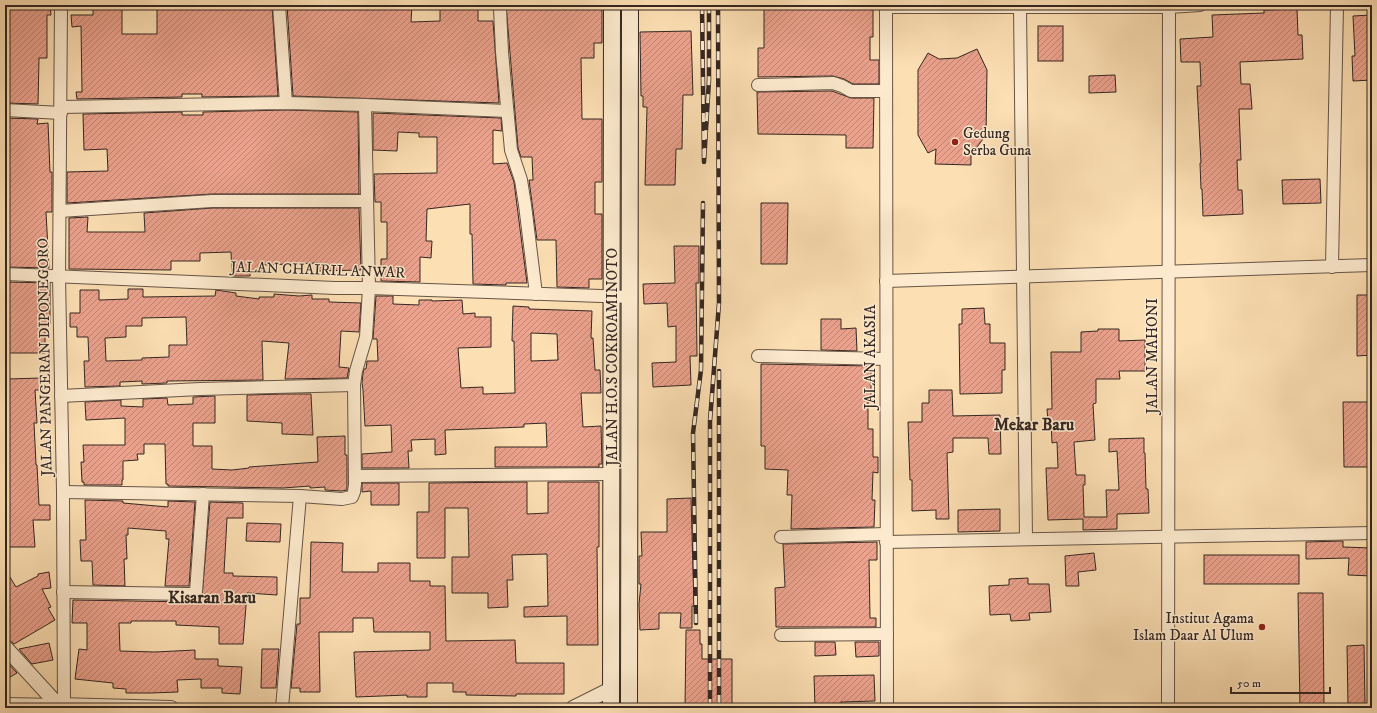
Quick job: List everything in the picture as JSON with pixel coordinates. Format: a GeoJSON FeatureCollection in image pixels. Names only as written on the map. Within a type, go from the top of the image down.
{"type":"FeatureCollection","features":[{"type":"Feature","properties":{"kind":"main road","name":"JALAN H.O.S COKROAMINOTO"},"geometry":{"type":"LineString","coordinates":[[611,708],[612,5]]}},
{"type":"Feature","properties":{"kind":"main road","name":"JALAN H.O.S COKROAMINOTO"},"geometry":{"type":"LineString","coordinates":[[629,708],[630,5]]}},
{"type":"Feature","properties":{"kind":"street","name":"JALAN PANGERAN DIPONEGORO"},"geometry":{"type":"LineString","coordinates":[[61,5],[59,276],[63,592],[62,706]]}},
{"type":"Feature","properties":{"kind":"street"},"geometry":{"type":"LineString","coordinates":[[279,5],[286,103]]}},
{"type":"Feature","properties":{"kind":"street"},"geometry":{"type":"LineString","coordinates":[[498,5],[500,9],[510,150],[521,180],[536,294]]}},
{"type":"Feature","properties":{"kind":"street"},"geometry":{"type":"LineString","coordinates":[[886,6],[1020,7],[1200,5]]}},
{"type":"Feature","properties":{"kind":"street"},"geometry":{"type":"LineString","coordinates":[[1332,267],[1337,5]]}},
{"type":"Feature","properties":{"kind":"street","name":"JALAN AKASIA"},"geometry":{"type":"LineString","coordinates":[[886,6],[886,538],[888,708]]}},
{"type":"Feature","properties":{"kind":"street","name":"JALAN MAHONI"},"geometry":{"type":"LineString","coordinates":[[1168,708],[1169,6]]}},
{"type":"Feature","properties":{"kind":"street"},"geometry":{"type":"LineString","coordinates":[[1020,7],[1026,539]]}},
{"type":"Feature","properties":{"kind":"street"},"geometry":{"type":"LineString","coordinates":[[758,85],[833,83],[851,91],[886,91]]}},
{"type":"Feature","properties":{"kind":"street"},"geometry":{"type":"LineString","coordinates":[[5,110],[61,110],[286,103],[365,104],[507,111]]}},
{"type":"Feature","properties":{"kind":"street"},"geometry":{"type":"LineString","coordinates":[[62,492],[300,496],[342,499],[352,497],[354,492],[355,476],[354,385],[356,371],[366,337],[368,288],[365,104]]}},
{"type":"Feature","properties":{"kind":"street"},"geometry":{"type":"LineString","coordinates":[[60,211],[212,202],[367,201]]}},
{"type":"Feature","properties":{"kind":"street"},"geometry":{"type":"LineString","coordinates":[[886,281],[1372,265]]}},
{"type":"Feature","properties":{"kind":"street","name":"JALAN CHAIRIL ANWAR"},"geometry":{"type":"LineString","coordinates":[[5,274],[335,288],[630,297]]}},
{"type":"Feature","properties":{"kind":"street"},"geometry":{"type":"LineString","coordinates":[[758,356],[886,359]]}},
{"type":"Feature","properties":{"kind":"street"},"geometry":{"type":"LineString","coordinates":[[61,396],[200,389],[354,385]]}},
{"type":"Feature","properties":{"kind":"street"},"geometry":{"type":"LineString","coordinates":[[355,476],[611,474]]}},
{"type":"Feature","properties":{"kind":"street"},"geometry":{"type":"LineString","coordinates":[[63,592],[193,594],[196,592],[203,494]]}},
{"type":"Feature","properties":{"kind":"street"},"geometry":{"type":"LineString","coordinates":[[282,708],[300,496]]}},
{"type":"Feature","properties":{"kind":"street"},"geometry":{"type":"LineString","coordinates":[[781,537],[1026,539],[1372,533]]}},
{"type":"Feature","properties":{"kind":"street"},"geometry":{"type":"LineString","coordinates":[[781,635],[887,634]]}},
{"type":"Feature","properties":{"kind":"street"},"geometry":{"type":"LineString","coordinates":[[5,647],[62,706]]}},
{"type":"Feature","properties":{"kind":"street"},"geometry":{"type":"LineString","coordinates":[[574,708],[611,689]]}},
{"type":"Feature","properties":{"kind":"street"},"geometry":{"type":"LineString","coordinates":[[5,704],[171,708]]}},
{"type":"Feature","properties":{"kind":"building"},"geometry":{"type":"Polygon","coordinates":[[[5,5],[50,5],[51,15],[47,15],[47,58],[39,58],[38,104],[5,103],[5,5]]]}},
{"type":"Feature","properties":{"kind":"building"},"geometry":{"type":"Polygon","coordinates":[[[93,5],[122,5],[122,34],[157,34],[157,5],[272,5],[278,96],[202,97],[202,94],[182,94],[182,97],[77,99],[76,92],[82,92],[81,26],[72,27],[71,15],[93,15],[93,5]]]}},
{"type":"Feature","properties":{"kind":"building"},"geometry":{"type":"Polygon","coordinates":[[[287,5],[412,5],[411,22],[440,21],[440,5],[478,5],[478,21],[493,21],[499,103],[293,96],[287,5]]]}},
{"type":"Feature","properties":{"kind":"building"},"geometry":{"type":"Polygon","coordinates":[[[506,5],[602,6],[602,43],[594,43],[594,58],[581,58],[582,119],[602,119],[602,182],[595,182],[595,214],[602,214],[602,279],[589,279],[589,288],[557,287],[556,240],[537,240],[529,180],[533,180],[532,157],[521,157],[518,148],[506,5]]]}},
{"type":"Feature","properties":{"kind":"building"},"geometry":{"type":"Polygon","coordinates":[[[764,5],[873,5],[873,37],[870,37],[870,60],[879,60],[879,84],[853,84],[844,79],[833,76],[758,77],[758,48],[764,48],[764,5]]]}},
{"type":"Feature","properties":{"kind":"building"},"geometry":{"type":"Polygon","coordinates":[[[1297,9],[1298,35],[1302,35],[1303,59],[1240,62],[1241,84],[1250,84],[1252,109],[1239,109],[1241,160],[1237,160],[1238,190],[1242,190],[1243,214],[1203,216],[1197,86],[1201,86],[1200,62],[1181,62],[1180,39],[1213,37],[1212,15],[1264,13],[1264,10],[1297,9]]]}},
{"type":"Feature","properties":{"kind":"building"},"geometry":{"type":"Polygon","coordinates":[[[1372,15],[1372,80],[1353,81],[1352,56],[1355,56],[1353,16],[1372,15]]]}},
{"type":"Feature","properties":{"kind":"building"},"geometry":{"type":"Polygon","coordinates":[[[1038,26],[1063,26],[1063,61],[1038,61],[1038,26]]]}},
{"type":"Feature","properties":{"kind":"building"},"geometry":{"type":"Polygon","coordinates":[[[691,31],[693,95],[683,95],[682,149],[676,149],[675,185],[645,185],[647,107],[643,107],[643,96],[641,96],[640,32],[691,31]]]}},
{"type":"Feature","properties":{"kind":"building"},"geometry":{"type":"Polygon","coordinates":[[[977,49],[987,70],[986,135],[971,155],[971,165],[935,164],[936,149],[928,153],[918,135],[918,70],[928,53],[939,59],[957,58],[977,49]]]}},
{"type":"Feature","properties":{"kind":"building"},"geometry":{"type":"Polygon","coordinates":[[[1115,75],[1116,92],[1089,93],[1089,76],[1115,75]]]}},
{"type":"Feature","properties":{"kind":"building"},"geometry":{"type":"Polygon","coordinates":[[[832,91],[851,98],[874,98],[873,148],[846,148],[846,135],[758,134],[757,92],[832,91]]]}},
{"type":"Feature","properties":{"kind":"building"},"geometry":{"type":"Polygon","coordinates":[[[286,110],[358,112],[359,194],[212,194],[67,203],[67,172],[108,171],[107,149],[84,150],[83,114],[182,112],[182,115],[203,115],[203,112],[286,110]]]}},
{"type":"Feature","properties":{"kind":"building"},"geometry":{"type":"Polygon","coordinates":[[[373,113],[501,118],[502,131],[493,130],[493,164],[507,163],[514,182],[527,283],[506,283],[506,285],[473,284],[470,204],[427,209],[426,241],[432,241],[431,258],[420,257],[420,282],[381,281],[381,259],[387,259],[387,222],[381,222],[381,202],[375,202],[374,174],[437,173],[437,137],[419,137],[419,133],[398,132],[397,151],[373,150],[373,113]]]}},
{"type":"Feature","properties":{"kind":"building"},"geometry":{"type":"Polygon","coordinates":[[[5,118],[38,119],[37,124],[48,123],[50,172],[52,172],[52,212],[46,212],[49,268],[5,267],[5,118]]]}},
{"type":"Feature","properties":{"kind":"building"},"geometry":{"type":"Polygon","coordinates":[[[1320,179],[1321,203],[1283,204],[1282,180],[1320,179]]]}},
{"type":"Feature","properties":{"kind":"building"},"geometry":{"type":"Polygon","coordinates":[[[761,203],[788,203],[787,264],[761,264],[761,203]]]}},
{"type":"Feature","properties":{"kind":"building"},"geometry":{"type":"Polygon","coordinates":[[[212,208],[359,208],[361,270],[319,271],[318,263],[262,265],[262,271],[250,272],[250,276],[232,276],[231,252],[200,253],[200,261],[171,261],[171,270],[69,269],[69,218],[88,217],[87,232],[145,232],[144,213],[212,208]]]}},
{"type":"Feature","properties":{"kind":"building"},"geometry":{"type":"Polygon","coordinates":[[[674,246],[699,246],[699,283],[696,283],[697,356],[690,356],[691,385],[653,387],[652,363],[676,362],[676,326],[668,327],[667,303],[644,304],[643,284],[675,283],[674,246]]]}},
{"type":"Feature","properties":{"kind":"building"},"geometry":{"type":"Polygon","coordinates":[[[5,282],[50,283],[50,324],[45,323],[45,353],[8,353],[5,282]]]}},
{"type":"Feature","properties":{"kind":"building"},"geometry":{"type":"Polygon","coordinates":[[[128,289],[143,289],[143,297],[215,296],[216,290],[236,293],[236,296],[259,299],[259,297],[274,297],[274,294],[299,296],[312,295],[312,299],[329,299],[329,302],[361,303],[359,332],[341,331],[339,367],[349,368],[347,378],[285,379],[289,343],[262,341],[263,380],[167,381],[167,383],[142,384],[142,381],[120,382],[120,386],[85,387],[84,361],[89,361],[88,337],[77,337],[77,327],[70,327],[70,313],[80,313],[80,290],[99,290],[99,300],[128,299],[128,289]],[[186,317],[142,318],[142,326],[126,326],[126,337],[105,338],[106,361],[142,360],[142,358],[169,357],[169,345],[187,345],[186,317]]]}},
{"type":"Feature","properties":{"kind":"building"},"geometry":{"type":"Polygon","coordinates":[[[1357,295],[1372,295],[1372,355],[1357,356],[1357,295]]]}},
{"type":"Feature","properties":{"kind":"building"},"geometry":{"type":"Polygon","coordinates":[[[376,296],[393,296],[393,304],[419,305],[419,300],[462,300],[463,314],[475,313],[475,317],[491,317],[491,347],[458,348],[461,388],[483,387],[483,394],[515,393],[514,341],[512,341],[513,306],[529,307],[529,309],[592,311],[591,338],[593,338],[595,370],[600,370],[601,393],[581,393],[583,427],[601,426],[602,464],[599,464],[599,467],[495,467],[495,447],[547,447],[546,423],[524,424],[524,427],[445,430],[446,454],[435,455],[435,439],[411,440],[412,451],[408,451],[409,468],[362,468],[362,454],[392,452],[391,425],[365,426],[362,383],[363,373],[364,369],[366,369],[367,361],[378,361],[377,339],[373,339],[376,296]],[[531,333],[531,361],[558,360],[557,334],[531,333]]]}},
{"type":"Feature","properties":{"kind":"building"},"geometry":{"type":"Polygon","coordinates":[[[984,308],[985,324],[990,324],[990,343],[1005,343],[1005,370],[1002,370],[1002,393],[960,394],[959,324],[962,324],[962,309],[984,308]]]}},
{"type":"Feature","properties":{"kind":"building"},"geometry":{"type":"Polygon","coordinates":[[[821,319],[841,319],[841,329],[856,328],[857,351],[821,350],[821,319]]]}},
{"type":"Feature","properties":{"kind":"building"},"geometry":{"type":"Polygon","coordinates":[[[1098,329],[1119,329],[1119,341],[1145,340],[1145,371],[1119,371],[1120,379],[1096,379],[1096,403],[1093,404],[1095,440],[1074,442],[1076,475],[1085,475],[1085,485],[1083,485],[1084,517],[1107,517],[1106,490],[1119,490],[1117,451],[1109,452],[1109,439],[1144,438],[1146,489],[1148,489],[1149,513],[1117,514],[1117,529],[1083,530],[1083,519],[1048,520],[1046,468],[1058,468],[1057,442],[1052,443],[1051,422],[1048,422],[1047,409],[1052,409],[1051,352],[1081,352],[1081,332],[1098,331],[1098,329]]]}},
{"type":"Feature","properties":{"kind":"building"},"geometry":{"type":"Polygon","coordinates":[[[761,364],[871,366],[871,402],[868,402],[868,429],[873,429],[873,457],[878,457],[878,473],[873,472],[872,500],[875,500],[874,527],[791,529],[792,495],[787,495],[788,470],[765,469],[765,446],[761,446],[761,364]]]}},
{"type":"Feature","properties":{"kind":"building"},"geometry":{"type":"Polygon","coordinates":[[[41,378],[42,390],[35,390],[37,423],[34,423],[36,465],[39,505],[50,505],[50,520],[33,520],[35,547],[5,547],[5,395],[7,395],[7,379],[41,378]]]}},
{"type":"Feature","properties":{"kind":"building"},"geometry":{"type":"Polygon","coordinates":[[[929,390],[952,390],[953,416],[1000,415],[1001,454],[989,454],[988,438],[953,438],[953,452],[947,453],[949,519],[936,519],[936,510],[912,511],[912,480],[910,480],[908,422],[922,422],[922,403],[929,403],[929,390]]]}},
{"type":"Feature","properties":{"kind":"building"},"geometry":{"type":"Polygon","coordinates":[[[311,394],[313,435],[282,434],[282,423],[247,421],[247,395],[311,394]]]}},
{"type":"Feature","properties":{"kind":"building"},"geometry":{"type":"Polygon","coordinates":[[[215,396],[215,423],[193,423],[193,446],[212,446],[212,469],[232,470],[249,467],[318,462],[317,437],[345,436],[345,455],[347,455],[347,490],[325,490],[325,487],[310,488],[310,486],[283,488],[168,486],[168,484],[166,484],[165,444],[144,444],[144,454],[137,454],[138,460],[123,461],[122,485],[84,485],[84,482],[82,482],[81,462],[84,462],[83,445],[125,445],[125,418],[86,420],[85,402],[121,400],[121,406],[143,407],[143,399],[167,398],[168,405],[193,404],[193,397],[215,396]]]}},
{"type":"Feature","properties":{"kind":"building"},"geometry":{"type":"Polygon","coordinates":[[[1343,402],[1371,402],[1372,467],[1344,467],[1343,402]]]}},
{"type":"Feature","properties":{"kind":"building"},"geometry":{"type":"Polygon","coordinates":[[[527,482],[527,514],[548,513],[548,482],[599,482],[599,547],[597,547],[598,645],[567,645],[567,616],[524,617],[524,607],[548,606],[547,554],[512,555],[513,580],[507,580],[508,607],[488,608],[488,593],[452,593],[452,557],[469,557],[468,508],[445,508],[445,558],[417,558],[417,512],[429,512],[429,483],[527,482]]]}},
{"type":"Feature","properties":{"kind":"building"},"geometry":{"type":"Polygon","coordinates":[[[362,483],[399,483],[399,505],[371,505],[371,491],[362,492],[362,483]]]}},
{"type":"Feature","properties":{"kind":"building"},"geometry":{"type":"Polygon","coordinates":[[[691,498],[694,606],[692,606],[692,628],[680,628],[681,613],[659,613],[659,629],[640,630],[639,604],[641,584],[639,584],[639,556],[642,556],[641,532],[667,532],[667,499],[691,498]]]}},
{"type":"Feature","properties":{"kind":"building"},"geometry":{"type":"Polygon","coordinates":[[[85,500],[123,501],[123,503],[168,507],[168,501],[195,502],[189,586],[165,586],[169,539],[166,539],[166,531],[128,528],[128,535],[126,535],[127,559],[124,559],[125,586],[93,585],[92,561],[81,561],[80,540],[86,540],[85,500]]]}},
{"type":"Feature","properties":{"kind":"building"},"geometry":{"type":"Polygon","coordinates":[[[210,502],[243,503],[243,518],[227,518],[224,573],[233,573],[233,576],[277,577],[277,595],[247,593],[243,644],[219,644],[219,627],[176,625],[176,621],[131,621],[131,623],[119,623],[120,651],[155,652],[195,650],[195,659],[218,659],[218,666],[242,667],[240,694],[222,693],[222,688],[201,688],[201,679],[177,680],[178,692],[126,693],[126,689],[113,688],[113,683],[75,679],[79,649],[87,650],[87,623],[72,623],[73,600],[193,602],[202,596],[210,502]]]}},
{"type":"Feature","properties":{"kind":"building"},"geometry":{"type":"Polygon","coordinates":[[[1000,509],[1000,531],[958,532],[958,510],[1000,509]]]}},
{"type":"Feature","properties":{"kind":"building"},"geometry":{"type":"Polygon","coordinates":[[[247,523],[281,524],[280,542],[246,541],[247,523]]]}},
{"type":"Feature","properties":{"kind":"building"},"geometry":{"type":"Polygon","coordinates":[[[1343,541],[1343,547],[1372,548],[1372,576],[1348,575],[1349,558],[1306,559],[1306,542],[1343,541]]]}},
{"type":"Feature","properties":{"kind":"building"},"geometry":{"type":"Polygon","coordinates":[[[311,542],[343,543],[342,572],[378,572],[378,563],[410,563],[410,581],[430,581],[430,586],[445,586],[446,641],[515,640],[516,663],[564,663],[564,694],[516,694],[516,696],[466,695],[466,692],[453,692],[453,683],[427,683],[427,697],[407,697],[407,695],[356,697],[354,652],[430,650],[430,632],[374,632],[373,618],[353,618],[353,632],[319,632],[320,692],[300,692],[300,688],[291,688],[297,624],[300,624],[300,598],[310,598],[311,542]]]}},
{"type":"Feature","properties":{"kind":"building"},"geometry":{"type":"Polygon","coordinates":[[[877,542],[877,560],[869,560],[870,618],[876,618],[876,627],[776,627],[775,588],[785,587],[783,544],[877,542]]]}},
{"type":"Feature","properties":{"kind":"building"},"geometry":{"type":"Polygon","coordinates":[[[1094,553],[1096,570],[1078,572],[1079,586],[1066,586],[1065,556],[1094,553]]]}},
{"type":"Feature","properties":{"kind":"building"},"geometry":{"type":"Polygon","coordinates":[[[1204,555],[1299,555],[1299,584],[1204,584],[1204,555]]]}},
{"type":"Feature","properties":{"kind":"building"},"geometry":{"type":"Polygon","coordinates":[[[5,569],[16,587],[38,576],[38,574],[49,572],[51,588],[42,589],[51,607],[48,608],[55,620],[14,644],[8,639],[5,639],[5,569]]]}},
{"type":"Feature","properties":{"kind":"building"},"geometry":{"type":"Polygon","coordinates":[[[1028,578],[1028,584],[1049,584],[1051,612],[1029,613],[1030,620],[1011,621],[1010,614],[990,615],[989,586],[1009,585],[1009,579],[1028,578]]]}},
{"type":"Feature","properties":{"kind":"building"},"geometry":{"type":"Polygon","coordinates":[[[1298,593],[1323,593],[1324,708],[1300,708],[1298,593]]]}},
{"type":"Feature","properties":{"kind":"building"},"geometry":{"type":"Polygon","coordinates":[[[686,630],[700,630],[702,659],[732,659],[732,708],[685,708],[686,630]]]}},
{"type":"Feature","properties":{"kind":"building"},"geometry":{"type":"Polygon","coordinates":[[[815,642],[835,642],[836,655],[815,656],[815,642]]]}},
{"type":"Feature","properties":{"kind":"building"},"geometry":{"type":"Polygon","coordinates":[[[855,642],[879,642],[879,656],[856,657],[855,642]]]}},
{"type":"Feature","properties":{"kind":"building"},"geometry":{"type":"Polygon","coordinates":[[[49,643],[53,660],[32,664],[19,649],[49,643]]]}},
{"type":"Feature","properties":{"kind":"building"},"geometry":{"type":"Polygon","coordinates":[[[1364,645],[1365,704],[1348,704],[1347,646],[1364,645]]]}},
{"type":"Feature","properties":{"kind":"building"},"geometry":{"type":"Polygon","coordinates":[[[262,649],[279,649],[276,688],[261,688],[262,649]]]}},
{"type":"Feature","properties":{"kind":"building"},"geometry":{"type":"Polygon","coordinates":[[[5,660],[17,673],[5,680],[5,660]]]}},
{"type":"Feature","properties":{"kind":"building"},"geometry":{"type":"Polygon","coordinates":[[[874,675],[875,701],[841,702],[841,708],[815,708],[814,676],[874,675]]]}},
{"type":"Feature","properties":{"kind":"railway"},"geometry":{"type":"LineString","coordinates":[[702,5],[704,162],[709,80],[709,5]]}},
{"type":"Feature","properties":{"kind":"railway"},"geometry":{"type":"LineString","coordinates":[[710,708],[710,421],[719,303],[718,5]]}},
{"type":"Feature","properties":{"kind":"railway"},"geometry":{"type":"LineString","coordinates":[[696,623],[693,433],[701,370],[703,203]]}},
{"type":"Feature","properties":{"kind":"railway"},"geometry":{"type":"LineString","coordinates":[[719,371],[719,708]]}},
{"type":"Feature","properties":{"kind":"place","name":"Gedung Serba Guna"},"geometry":{"type":"Point","coordinates":[955,142]}},
{"type":"Feature","properties":{"kind":"place","name":"Institut Agama Islam Daar Al Ulum"},"geometry":{"type":"Point","coordinates":[1262,627]}},
{"type":"Feature","properties":{"kind":"district","name":"Mekar Baru"},"geometry":{"type":"Point","coordinates":[1034,425]}},
{"type":"Feature","properties":{"kind":"district","name":"Kisaran Baru"},"geometry":{"type":"Point","coordinates":[212,598]}}]}
